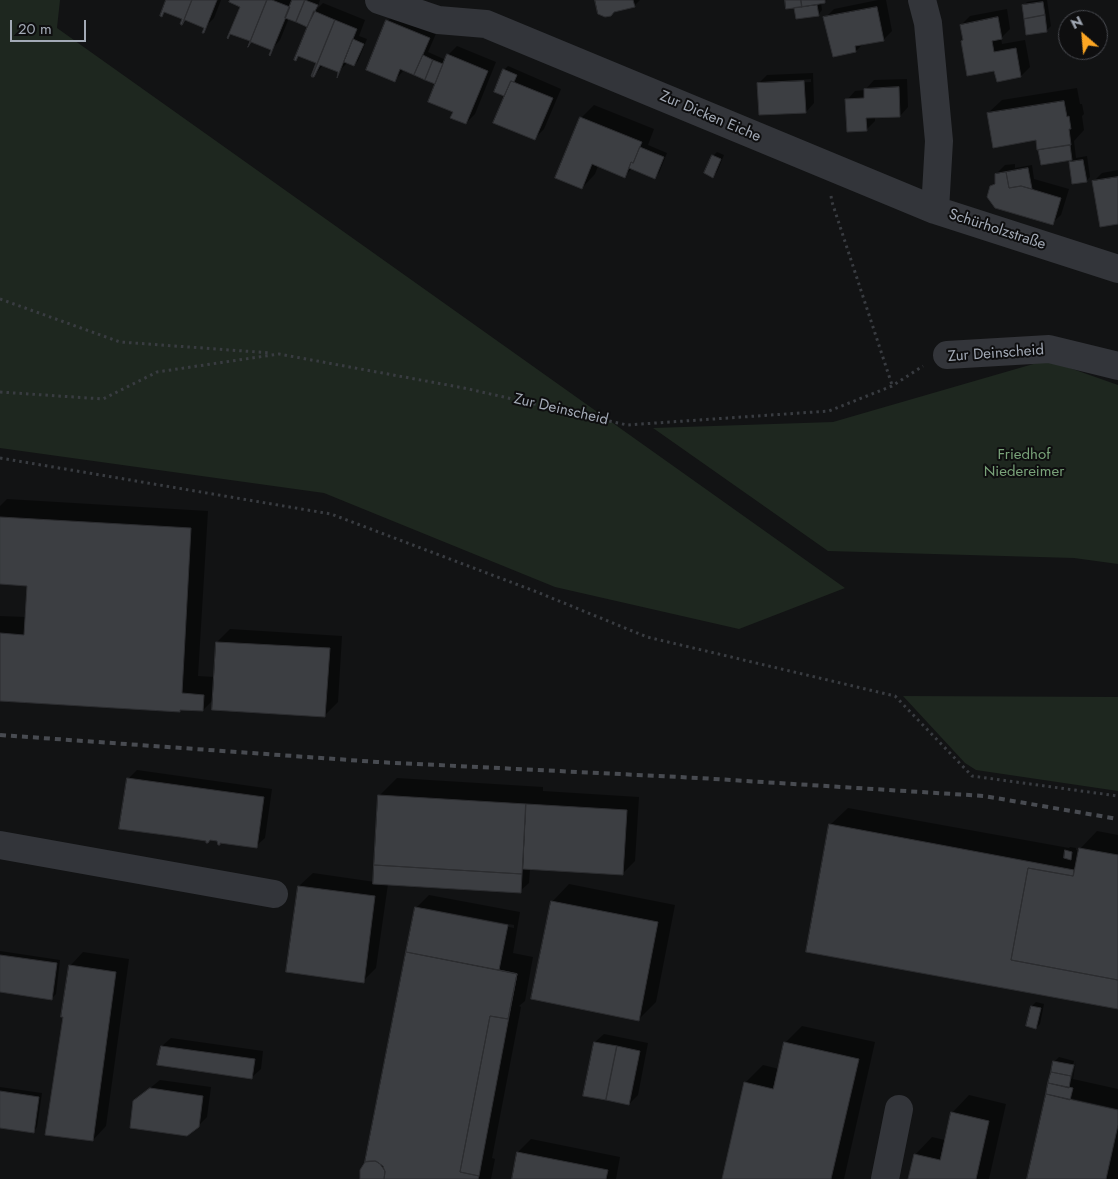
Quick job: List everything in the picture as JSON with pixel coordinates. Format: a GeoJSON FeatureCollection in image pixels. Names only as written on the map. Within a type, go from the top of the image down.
{"type":"FeatureCollection","features":[{"type":"Feature","properties":{"kind":"street","name":"Zur Dicken Eiche"},"geometry":{"type":"LineString","coordinates":[[379,0],[438,20],[486,24],[935,210]]}},
{"type":"Feature","properties":{"kind":"street","name":"Zur Dicken Eiche"},"geometry":{"type":"LineString","coordinates":[[461,0],[486,24]]}},
{"type":"Feature","properties":{"kind":"street","name":"Schürholzstraße"},"geometry":{"type":"LineString","coordinates":[[922,0],[928,23],[939,141],[935,210],[1118,269]]}},
{"type":"Feature","properties":{"kind":"street","name":"Zur Deinscheid"},"geometry":{"type":"LineString","coordinates":[[947,354],[1049,349],[1118,366]]}},
{"type":"Feature","properties":{"kind":"street"},"geometry":{"type":"LineString","coordinates":[[0,845],[274,894]]}},
{"type":"Feature","properties":{"kind":"street"},"geometry":{"type":"LineString","coordinates":[[886,1179],[899,1110]]}},
{"type":"Feature","properties":{"kind":"path"},"geometry":{"type":"LineString","coordinates":[[829,166],[832,202],[892,386]]}},
{"type":"Feature","properties":{"kind":"path"},"geometry":{"type":"LineString","coordinates":[[0,299],[120,342],[279,354]]}},
{"type":"Feature","properties":{"kind":"path","name":"Zur Deinscheid"},"geometry":{"type":"LineString","coordinates":[[0,392],[104,399],[157,372],[279,354],[464,388],[627,425],[829,411],[892,386],[922,366],[947,354]]}},
{"type":"Feature","properties":{"kind":"path"},"geometry":{"type":"LineString","coordinates":[[0,458],[331,514],[537,592],[647,637],[895,696],[972,776],[1118,796]]}},
{"type":"Feature","properties":{"kind":"green space"},"geometry":{"type":"Polygon","coordinates":[[[0,0],[60,0],[57,28],[845,588],[739,629],[555,587],[324,493],[0,448],[0,0]]]}},
{"type":"Feature","properties":{"kind":"green space","name":"Friedhof Niedereimer"},"geometry":{"type":"Polygon","coordinates":[[[1047,360],[1118,385],[1118,564],[1074,558],[828,551],[653,428],[833,422],[1047,360]]]}},
{"type":"Feature","properties":{"kind":"green space"},"geometry":{"type":"Polygon","coordinates":[[[903,696],[1118,697],[1118,791],[976,770],[965,763],[903,696]]]}},
{"type":"Feature","properties":{"kind":"building"},"geometry":{"type":"Polygon","coordinates":[[[166,0],[192,0],[182,25],[180,24],[182,19],[164,12],[162,17],[160,16],[166,0]]]}},
{"type":"Feature","properties":{"kind":"building"},"geometry":{"type":"Polygon","coordinates":[[[192,0],[217,0],[204,33],[202,33],[204,28],[185,20],[182,25],[192,0]]]}},
{"type":"Feature","properties":{"kind":"building"},"geometry":{"type":"Polygon","coordinates":[[[230,0],[267,0],[248,47],[250,41],[230,34],[227,38],[240,7],[229,2],[230,0]]]}},
{"type":"Feature","properties":{"kind":"building"},"geometry":{"type":"Polygon","coordinates":[[[267,0],[290,7],[270,56],[271,50],[251,42],[248,47],[267,0]]]}},
{"type":"Feature","properties":{"kind":"building"},"geometry":{"type":"Polygon","coordinates":[[[292,0],[305,0],[296,22],[285,18],[292,0]]]}},
{"type":"Feature","properties":{"kind":"building"},"geometry":{"type":"Polygon","coordinates":[[[305,0],[318,5],[307,27],[296,22],[305,0]]]}},
{"type":"Feature","properties":{"kind":"building"},"geometry":{"type":"Polygon","coordinates":[[[595,0],[633,0],[635,7],[614,12],[611,16],[605,17],[598,14],[595,0]]]}},
{"type":"Feature","properties":{"kind":"building"},"geometry":{"type":"Polygon","coordinates":[[[785,0],[801,0],[802,7],[786,9],[785,0]]]}},
{"type":"Feature","properties":{"kind":"building"},"geometry":{"type":"Polygon","coordinates":[[[801,0],[825,0],[825,3],[802,7],[801,0]]]}},
{"type":"Feature","properties":{"kind":"building"},"geometry":{"type":"Polygon","coordinates":[[[1043,2],[1045,15],[1024,19],[1022,5],[1043,2]]]}},
{"type":"Feature","properties":{"kind":"building"},"geometry":{"type":"Polygon","coordinates":[[[817,5],[819,16],[796,19],[794,8],[817,5]]]}},
{"type":"Feature","properties":{"kind":"building"},"geometry":{"type":"Polygon","coordinates":[[[877,7],[884,41],[855,46],[856,52],[833,57],[823,17],[877,7]]]}},
{"type":"Feature","properties":{"kind":"building"},"geometry":{"type":"Polygon","coordinates":[[[314,11],[335,20],[312,77],[316,63],[298,56],[296,61],[294,60],[314,11]]]}},
{"type":"Feature","properties":{"kind":"building"},"geometry":{"type":"Polygon","coordinates":[[[1045,15],[1047,32],[1026,35],[1024,19],[1045,15]]]}},
{"type":"Feature","properties":{"kind":"building"},"geometry":{"type":"Polygon","coordinates":[[[998,17],[1002,39],[992,41],[994,52],[1016,48],[1021,77],[997,82],[994,71],[967,76],[960,25],[998,17]]]}},
{"type":"Feature","properties":{"kind":"building"},"geometry":{"type":"Polygon","coordinates":[[[335,20],[357,29],[337,78],[338,72],[320,65],[314,77],[312,77],[335,20]]]}},
{"type":"Feature","properties":{"kind":"building"},"geometry":{"type":"Polygon","coordinates":[[[386,20],[430,38],[414,75],[400,69],[395,82],[366,70],[386,20]]]}},
{"type":"Feature","properties":{"kind":"building"},"geometry":{"type":"Polygon","coordinates":[[[353,39],[364,44],[354,66],[344,62],[353,39]]]}},
{"type":"Feature","properties":{"kind":"building"},"geometry":{"type":"Polygon","coordinates":[[[447,54],[488,71],[466,124],[450,118],[453,112],[428,102],[447,54]]]}},
{"type":"Feature","properties":{"kind":"building"},"geometry":{"type":"Polygon","coordinates":[[[423,55],[433,60],[425,80],[414,75],[423,55]]]}},
{"type":"Feature","properties":{"kind":"building"},"geometry":{"type":"Polygon","coordinates":[[[433,60],[443,64],[435,84],[425,80],[433,60]]]}},
{"type":"Feature","properties":{"kind":"building"},"geometry":{"type":"Polygon","coordinates":[[[503,69],[517,75],[514,82],[511,81],[504,96],[494,92],[503,69]]]}},
{"type":"Feature","properties":{"kind":"building"},"geometry":{"type":"Polygon","coordinates":[[[511,81],[553,98],[535,140],[493,123],[511,81]]]}},
{"type":"Feature","properties":{"kind":"building"},"geometry":{"type":"Polygon","coordinates":[[[804,81],[806,113],[759,115],[757,83],[804,81]]]}},
{"type":"Feature","properties":{"kind":"building"},"geometry":{"type":"Polygon","coordinates":[[[899,87],[900,117],[866,118],[867,131],[847,132],[845,99],[864,98],[864,89],[899,87]]]}},
{"type":"Feature","properties":{"kind":"building"},"geometry":{"type":"Polygon","coordinates":[[[1064,101],[1067,117],[1069,116],[1071,145],[1037,150],[1036,140],[993,148],[987,113],[1064,101]]]}},
{"type":"Feature","properties":{"kind":"building"},"geometry":{"type":"Polygon","coordinates":[[[580,117],[642,142],[625,178],[592,164],[582,189],[555,178],[580,117]]]}},
{"type":"Feature","properties":{"kind":"building"},"geometry":{"type":"Polygon","coordinates":[[[1070,145],[1072,160],[1041,165],[1038,150],[1070,145]]]}},
{"type":"Feature","properties":{"kind":"building"},"geometry":{"type":"Polygon","coordinates":[[[640,147],[664,157],[655,179],[629,168],[640,147]]]}},
{"type":"Feature","properties":{"kind":"building"},"geometry":{"type":"Polygon","coordinates":[[[712,155],[721,159],[713,178],[704,173],[712,155]]]}},
{"type":"Feature","properties":{"kind":"building"},"geometry":{"type":"Polygon","coordinates":[[[1083,160],[1087,182],[1072,184],[1069,162],[1083,160]]]}},
{"type":"Feature","properties":{"kind":"building"},"geometry":{"type":"Polygon","coordinates":[[[1028,168],[1032,189],[1021,186],[1009,188],[1006,172],[1028,168]]]}},
{"type":"Feature","properties":{"kind":"building"},"geometry":{"type":"Polygon","coordinates":[[[1006,172],[1009,188],[1021,186],[1061,198],[1053,225],[995,208],[987,197],[990,186],[995,184],[995,174],[1006,172]]]}},
{"type":"Feature","properties":{"kind":"building"},"geometry":{"type":"Polygon","coordinates":[[[1118,177],[1118,224],[1100,227],[1092,181],[1118,177]]]}},
{"type":"Feature","properties":{"kind":"building"},"geometry":{"type":"Polygon","coordinates":[[[0,517],[191,528],[182,693],[204,695],[203,711],[180,710],[180,712],[0,701],[0,633],[24,635],[27,586],[0,584],[0,517]]]}},
{"type":"Feature","properties":{"kind":"building"},"geometry":{"type":"Polygon","coordinates":[[[216,642],[330,648],[325,717],[212,710],[216,642]]]}},
{"type":"Feature","properties":{"kind":"building"},"geometry":{"type":"Polygon","coordinates":[[[127,778],[264,797],[257,848],[220,843],[218,845],[217,841],[210,840],[206,843],[206,841],[119,829],[127,778]]]}},
{"type":"Feature","properties":{"kind":"building"},"geometry":{"type":"Polygon","coordinates":[[[378,795],[526,804],[522,874],[374,865],[378,795]]]}},
{"type":"Feature","properties":{"kind":"building"},"geometry":{"type":"Polygon","coordinates":[[[526,804],[627,810],[623,875],[523,869],[526,804]]]}},
{"type":"Feature","properties":{"kind":"building"},"geometry":{"type":"Polygon","coordinates":[[[829,824],[1074,870],[1073,876],[1028,868],[1011,960],[1118,980],[1118,1009],[806,952],[829,824]]]}},
{"type":"Feature","properties":{"kind":"building"},"geometry":{"type":"Polygon","coordinates":[[[1079,848],[1118,855],[1118,980],[1011,960],[1028,868],[1073,876],[1079,848]]]}},
{"type":"Feature","properties":{"kind":"building"},"geometry":{"type":"Polygon","coordinates":[[[1065,850],[1072,852],[1071,860],[1064,858],[1065,850]]]}},
{"type":"Feature","properties":{"kind":"building"},"geometry":{"type":"Polygon","coordinates":[[[374,865],[522,874],[521,893],[373,884],[374,865]]]}},
{"type":"Feature","properties":{"kind":"building"},"geometry":{"type":"Polygon","coordinates":[[[298,886],[375,896],[364,983],[286,972],[298,886]]]}},
{"type":"Feature","properties":{"kind":"building"},"geometry":{"type":"Polygon","coordinates":[[[551,901],[658,922],[639,1021],[531,999],[551,901]]]}},
{"type":"Feature","properties":{"kind":"building"},"geometry":{"type":"Polygon","coordinates":[[[415,907],[508,925],[499,970],[406,952],[415,907]]]}},
{"type":"Feature","properties":{"kind":"building"},"geometry":{"type":"Polygon","coordinates":[[[406,952],[517,974],[508,1019],[490,1016],[460,1172],[479,1176],[478,1179],[384,1179],[385,1171],[380,1164],[375,1161],[365,1162],[406,952]]]}},
{"type":"Feature","properties":{"kind":"building"},"geometry":{"type":"Polygon","coordinates":[[[0,955],[57,963],[52,1000],[0,992],[0,955]]]}},
{"type":"Feature","properties":{"kind":"building"},"geometry":{"type":"Polygon","coordinates":[[[69,965],[116,972],[93,1141],[45,1135],[69,965]]]}},
{"type":"Feature","properties":{"kind":"building"},"geometry":{"type":"Polygon","coordinates":[[[517,974],[479,1176],[460,1172],[490,1016],[508,1019],[517,974]]]}},
{"type":"Feature","properties":{"kind":"building"},"geometry":{"type":"Polygon","coordinates":[[[1031,1006],[1041,1008],[1036,1029],[1026,1026],[1031,1006]]]}},
{"type":"Feature","properties":{"kind":"building"},"geometry":{"type":"Polygon","coordinates":[[[594,1042],[617,1046],[606,1100],[583,1096],[594,1042]]]}},
{"type":"Feature","properties":{"kind":"building"},"geometry":{"type":"Polygon","coordinates":[[[784,1042],[859,1059],[831,1179],[722,1179],[744,1082],[773,1089],[784,1042]]]}},
{"type":"Feature","properties":{"kind":"building"},"geometry":{"type":"Polygon","coordinates":[[[161,1046],[255,1059],[252,1079],[157,1065],[161,1046]]]}},
{"type":"Feature","properties":{"kind":"building"},"geometry":{"type":"Polygon","coordinates":[[[617,1046],[640,1051],[629,1105],[606,1100],[617,1046]]]}},
{"type":"Feature","properties":{"kind":"building"},"geometry":{"type":"Polygon","coordinates":[[[1053,1061],[1074,1065],[1071,1076],[1051,1072],[1053,1061]]]}},
{"type":"Feature","properties":{"kind":"building"},"geometry":{"type":"Polygon","coordinates":[[[1051,1072],[1071,1076],[1069,1088],[1048,1083],[1051,1072]]]}},
{"type":"Feature","properties":{"kind":"building"},"geometry":{"type":"Polygon","coordinates":[[[1048,1083],[1073,1088],[1070,1100],[1046,1094],[1048,1083]]]}},
{"type":"Feature","properties":{"kind":"building"},"geometry":{"type":"Polygon","coordinates":[[[150,1088],[203,1096],[199,1127],[187,1136],[130,1128],[133,1101],[150,1088]]]}},
{"type":"Feature","properties":{"kind":"building"},"geometry":{"type":"Polygon","coordinates":[[[0,1091],[39,1097],[34,1133],[0,1128],[0,1091]]]}},
{"type":"Feature","properties":{"kind":"building"},"geometry":{"type":"Polygon","coordinates":[[[1046,1094],[1118,1110],[1118,1125],[1106,1179],[1027,1179],[1046,1094]]]}},
{"type":"Feature","properties":{"kind":"building"},"geometry":{"type":"Polygon","coordinates":[[[951,1112],[989,1121],[976,1179],[908,1179],[914,1154],[940,1160],[951,1112]]]}},
{"type":"Feature","properties":{"kind":"building"},"geometry":{"type":"Polygon","coordinates":[[[517,1152],[608,1170],[606,1179],[512,1179],[517,1152]]]}},
{"type":"Feature","properties":{"kind":"building"},"geometry":{"type":"Polygon","coordinates":[[[376,1161],[383,1166],[385,1172],[384,1179],[360,1179],[360,1170],[365,1162],[376,1161]]]}},
{"type":"Feature","properties":{"kind":"railway"},"geometry":{"type":"LineString","coordinates":[[0,735],[377,762],[699,778],[984,796],[1118,819]]}}]}
